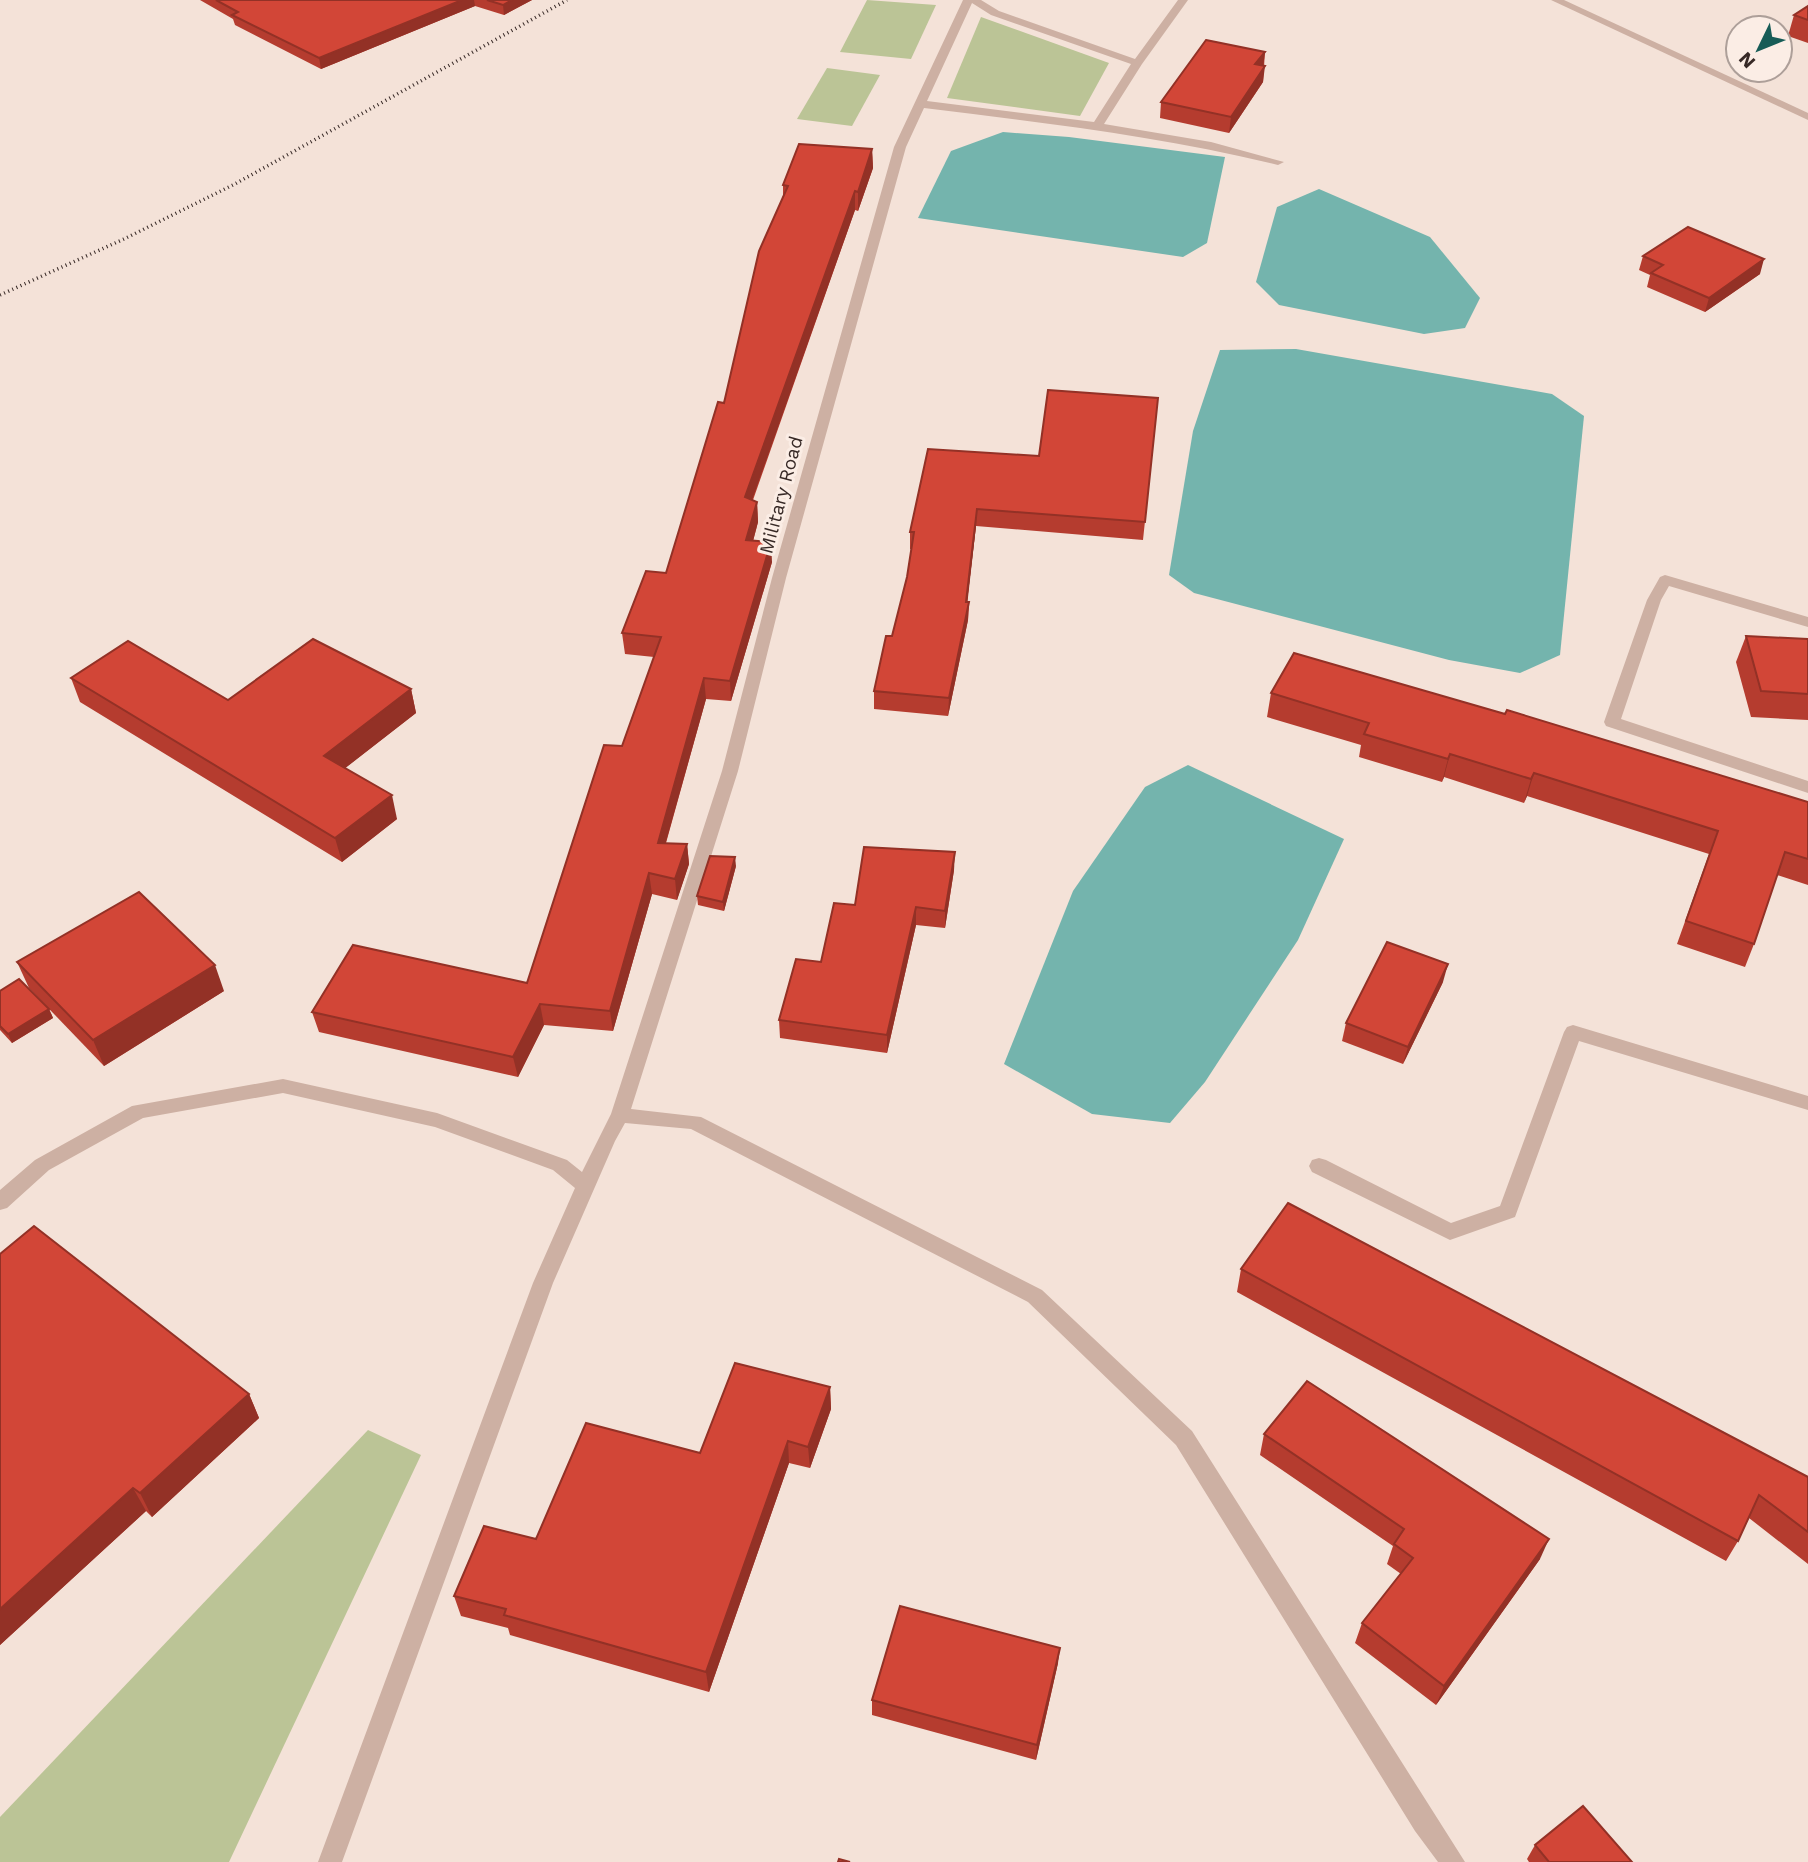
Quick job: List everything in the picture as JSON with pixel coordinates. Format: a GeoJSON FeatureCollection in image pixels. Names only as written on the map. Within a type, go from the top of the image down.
{"type":"FeatureCollection","features":[{"type":"Feature","properties":{"kind":"street","name":"Military Road"},"geometry":{"type":"LineString","coordinates":[[330,1862],[543,1283],[585,1185],[620,1115],[730,771],[779,578],[900,148],[968,0]]}},
{"type":"Feature","properties":{"kind":"street"},"geometry":{"type":"LineString","coordinates":[[974,0],[995,13],[1137,63]]}},
{"type":"Feature","properties":{"kind":"street"},"geometry":{"type":"LineString","coordinates":[[1097,126],[1137,63],[1183,0]]}},
{"type":"Feature","properties":{"kind":"street"},"geometry":{"type":"LineString","coordinates":[[1556,0],[1808,117]]}},
{"type":"Feature","properties":{"kind":"street"},"geometry":{"type":"LineString","coordinates":[[920,104],[1097,126],[1211,145],[1278,162]]}},
{"type":"Feature","properties":{"kind":"street"},"geometry":{"type":"LineString","coordinates":[[1808,622],[1665,580],[1654,600],[1612,722],[1808,787]]}},
{"type":"Feature","properties":{"kind":"street"},"geometry":{"type":"LineString","coordinates":[[1320,1166],[1450,1231],[1508,1211],[1573,1031],[1808,1103]]}},
{"type":"Feature","properties":{"kind":"street"},"geometry":{"type":"LineString","coordinates":[[0,1202],[42,1166],[139,1111],[283,1086],[437,1120],[560,1165],[585,1185]]}},
{"type":"Feature","properties":{"kind":"street"},"geometry":{"type":"LineString","coordinates":[[620,1115],[694,1122],[1035,1296],[1184,1438],[1424,1822],[1453,1862]]}},
{"type":"Feature","properties":{"kind":"green space"},"geometry":{"type":"Polygon","coordinates":[[[867,0],[936,5],[911,59],[840,52],[867,0]]]}},
{"type":"Feature","properties":{"kind":"green space"},"geometry":{"type":"Polygon","coordinates":[[[981,17],[1109,63],[1080,116],[947,98],[981,17]]]}},
{"type":"Feature","properties":{"kind":"green space"},"geometry":{"type":"Polygon","coordinates":[[[827,68],[880,75],[852,126],[797,119],[827,68]]]}},
{"type":"Feature","properties":{"kind":"green space"},"geometry":{"type":"Polygon","coordinates":[[[368,1430],[421,1455],[229,1862],[0,1862],[0,1817],[368,1430]]]}},
{"type":"Feature","properties":{"kind":"water"},"geometry":{"type":"Polygon","coordinates":[[[1003,132],[1069,137],[1225,157],[1207,243],[1183,257],[918,218],[951,151],[1003,132]]]}},
{"type":"Feature","properties":{"kind":"water"},"geometry":{"type":"Polygon","coordinates":[[[1319,189],[1430,237],[1480,298],[1465,328],[1424,334],[1279,305],[1256,282],[1277,207],[1319,189]]]}},
{"type":"Feature","properties":{"kind":"water"},"geometry":{"type":"Polygon","coordinates":[[[1296,349],[1552,394],[1584,416],[1560,655],[1520,673],[1449,660],[1194,593],[1169,575],[1193,431],[1220,350],[1296,349]]]}},
{"type":"Feature","properties":{"kind":"water"},"geometry":{"type":"Polygon","coordinates":[[[1188,765],[1344,839],[1298,940],[1205,1082],[1170,1123],[1092,1114],[1004,1064],[1073,891],[1145,787],[1188,765]]]}},
{"type":"Feature","properties":{"kind":"building"},"geometry":{"type":"Polygon","coordinates":[[[216,0],[462,0],[319,58],[232,15],[238,12],[216,0]]]}},
{"type":"Feature","properties":{"kind":"building"},"geometry":{"type":"Polygon","coordinates":[[[487,0],[512,0],[503,5],[487,0]]]}},
{"type":"Feature","properties":{"kind":"building"},"geometry":{"type":"Polygon","coordinates":[[[1808,6],[1808,20],[1794,15],[1808,6]]]}},
{"type":"Feature","properties":{"kind":"building"},"geometry":{"type":"Polygon","coordinates":[[[1206,40],[1265,52],[1255,64],[1265,66],[1231,117],[1161,102],[1206,40]]]}},
{"type":"Feature","properties":{"kind":"building"},"geometry":{"type":"Polygon","coordinates":[[[799,144],[872,149],[745,497],[757,502],[746,540],[771,542],[730,681],[704,678],[658,843],[687,844],[675,879],[649,873],[610,1011],[540,1004],[513,1057],[312,1012],[353,945],[527,983],[604,745],[622,746],[661,637],[622,633],[646,571],[666,573],[718,402],[724,403],[759,251],[788,186],[783,185],[799,144]]]}},
{"type":"Feature","properties":{"kind":"building"},"geometry":{"type":"Polygon","coordinates":[[[1688,227],[1764,259],[1709,298],[1651,273],[1663,265],[1643,256],[1688,227]]]}},
{"type":"Feature","properties":{"kind":"building"},"geometry":{"type":"Polygon","coordinates":[[[1048,390],[1158,398],[1145,522],[977,509],[966,602],[969,602],[949,698],[874,691],[886,636],[892,636],[907,577],[914,532],[910,532],[928,449],[1039,456],[1048,390]]]}},
{"type":"Feature","properties":{"kind":"building"},"geometry":{"type":"Polygon","coordinates":[[[1746,636],[1808,639],[1808,694],[1761,691],[1746,636]]]}},
{"type":"Feature","properties":{"kind":"building"},"geometry":{"type":"Polygon","coordinates":[[[313,639],[411,689],[324,756],[392,795],[335,838],[71,678],[128,641],[228,700],[313,639]]]}},
{"type":"Feature","properties":{"kind":"building"},"geometry":{"type":"Polygon","coordinates":[[[1294,653],[1505,714],[1507,710],[1808,802],[1808,859],[1785,852],[1754,944],[1686,921],[1718,831],[1534,773],[1531,779],[1450,754],[1448,759],[1364,734],[1369,723],[1271,693],[1294,653]]]}},
{"type":"Feature","properties":{"kind":"building"},"geometry":{"type":"Polygon","coordinates":[[[864,847],[955,852],[945,911],[916,907],[887,1035],[779,1020],[796,959],[821,962],[834,903],[855,905],[864,847]]]}},
{"type":"Feature","properties":{"kind":"building"},"geometry":{"type":"Polygon","coordinates":[[[710,856],[735,857],[723,902],[697,896],[710,856]]]}},
{"type":"Feature","properties":{"kind":"building"},"geometry":{"type":"Polygon","coordinates":[[[139,892],[215,965],[93,1040],[17,962],[139,892]]]}},
{"type":"Feature","properties":{"kind":"building"},"geometry":{"type":"Polygon","coordinates":[[[1387,942],[1448,964],[1408,1047],[1346,1023],[1387,942]]]}},
{"type":"Feature","properties":{"kind":"building"},"geometry":{"type":"Polygon","coordinates":[[[19,979],[49,1009],[8,1034],[0,1026],[0,991],[19,979]]]}},
{"type":"Feature","properties":{"kind":"building"},"geometry":{"type":"Polygon","coordinates":[[[1288,1203],[1808,1477],[1808,1532],[1759,1495],[1738,1541],[1241,1269],[1288,1203]]]}},
{"type":"Feature","properties":{"kind":"building"},"geometry":{"type":"Polygon","coordinates":[[[34,1226],[249,1394],[140,1493],[133,1488],[0,1609],[0,1254],[34,1226]]]}},
{"type":"Feature","properties":{"kind":"building"},"geometry":{"type":"Polygon","coordinates":[[[735,1363],[830,1387],[808,1447],[788,1441],[706,1672],[504,1615],[506,1609],[454,1596],[484,1526],[536,1539],[586,1423],[700,1453],[735,1363]]]}},
{"type":"Feature","properties":{"kind":"building"},"geometry":{"type":"Polygon","coordinates":[[[1307,1381],[1549,1539],[1444,1686],[1362,1623],[1413,1558],[1394,1544],[1404,1529],[1264,1434],[1307,1381]]]}},
{"type":"Feature","properties":{"kind":"building"},"geometry":{"type":"Polygon","coordinates":[[[900,1606],[1060,1648],[1037,1745],[872,1700],[900,1606]]]}},
{"type":"Feature","properties":{"kind":"building"},"geometry":{"type":"Polygon","coordinates":[[[1583,1806],[1632,1862],[1549,1862],[1535,1845],[1583,1806]]]}},
{"type":"Feature","properties":{"kind":"railway"},"geometry":{"type":"LineString","coordinates":[[0,295],[124,239],[233,185],[567,0]]}}]}
